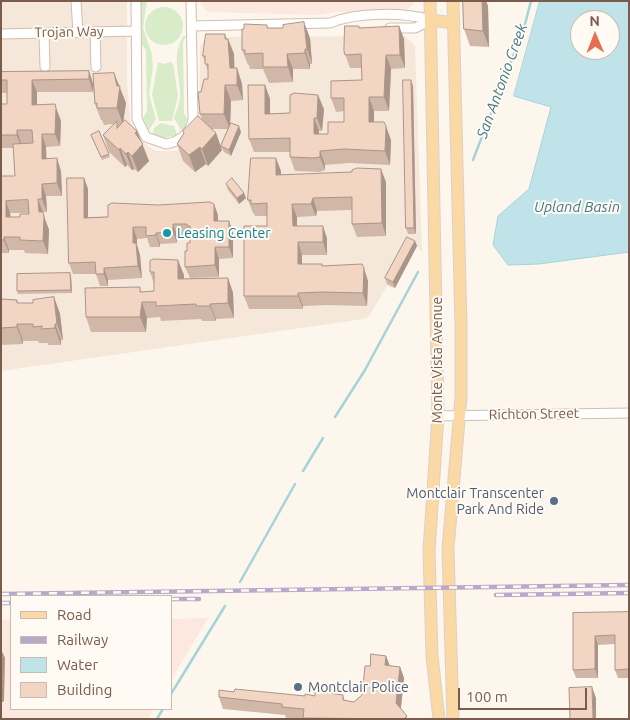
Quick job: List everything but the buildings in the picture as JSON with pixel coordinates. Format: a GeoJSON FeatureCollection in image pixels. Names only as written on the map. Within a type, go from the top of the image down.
{"type":"FeatureCollection","features":[{"type":"Feature","properties":{"kind":"main road","name":"Monte Vista Avenue"},"geometry":{"type":"LineString","coordinates":[[430,1],[438,416],[429,550],[432,656],[439,719]]}},
{"type":"Feature","properties":{"kind":"main road","name":"Monte Vista Avenue"},"geometry":{"type":"LineString","coordinates":[[453,1],[461,327],[459,415],[448,549],[453,719]]}},
{"type":"Feature","properties":{"kind":"main road"},"geometry":{"type":"LineString","coordinates":[[430,20],[454,23]]}},
{"type":"Feature","properties":{"kind":"street"},"geometry":{"type":"LineString","coordinates":[[76,1],[78,33]]}},
{"type":"Feature","properties":{"kind":"street"},"geometry":{"type":"LineString","coordinates":[[136,1],[139,126],[146,137],[166,144],[180,140],[192,124],[191,1]]}},
{"type":"Feature","properties":{"kind":"street"},"geometry":{"type":"LineString","coordinates":[[330,24],[345,17],[412,15],[430,20]]}},
{"type":"Feature","properties":{"kind":"street"},"geometry":{"type":"LineString","coordinates":[[380,29],[415,28],[430,20]]}},
{"type":"Feature","properties":{"kind":"street"},"geometry":{"type":"LineString","coordinates":[[192,26],[330,24],[345,30]]}},
{"type":"Feature","properties":{"kind":"street","name":"Trojan Way"},"geometry":{"type":"LineString","coordinates":[[1,34],[136,31]]}},
{"type":"Feature","properties":{"kind":"street"},"geometry":{"type":"LineString","coordinates":[[95,32],[96,67]]}},
{"type":"Feature","properties":{"kind":"street"},"geometry":{"type":"LineString","coordinates":[[44,33],[44,66]]}},
{"type":"Feature","properties":{"kind":"street","name":"Richton Street"},"geometry":{"type":"LineString","coordinates":[[438,416],[629,413]]}},
{"type":"Feature","properties":{"kind":"shaded area"},"geometry":{"type":"Polygon","coordinates":[[[1,1],[127,1],[127,82],[131,125],[139,140],[156,151],[175,151],[184,147],[199,124],[200,45],[207,37],[405,36],[415,46],[422,252],[417,247],[394,289],[387,286],[369,316],[364,319],[1,371],[1,1]]]}},
{"type":"Feature","properties":{"kind":"shaded area"},"geometry":{"type":"Polygon","coordinates":[[[201,1],[415,1],[407,11],[337,12],[318,15],[208,12],[201,5],[201,1]]]}},
{"type":"Feature","properties":{"kind":"shaded area"},"geometry":{"type":"Polygon","coordinates":[[[208,618],[172,678],[172,619],[208,618]]]}},
{"type":"Feature","properties":{"kind":"shaded area"},"geometry":{"type":"Polygon","coordinates":[[[1,620],[10,620],[10,710],[153,710],[148,719],[1,719],[1,620]]]}},
{"type":"Feature","properties":{"kind":"green space"},"geometry":{"type":"Polygon","coordinates":[[[141,1],[147,1],[143,28],[152,54],[153,67],[149,94],[156,119],[149,130],[143,118],[147,111],[146,50],[142,45],[141,1]]]}},
{"type":"Feature","properties":{"kind":"green space"},"geometry":{"type":"Polygon","coordinates":[[[164,7],[177,13],[183,26],[177,39],[164,45],[151,39],[145,26],[151,13],[164,7]]]}},
{"type":"Feature","properties":{"kind":"green space"},"geometry":{"type":"Polygon","coordinates":[[[183,36],[186,36],[183,42],[184,113],[187,119],[185,126],[181,130],[174,118],[180,95],[177,57],[183,36]]]}},
{"type":"Feature","properties":{"kind":"green space"},"geometry":{"type":"Polygon","coordinates":[[[158,62],[164,64],[171,62],[173,64],[178,96],[172,121],[159,121],[152,95],[158,62]]]}},
{"type":"Feature","properties":{"kind":"green space"},"geometry":{"type":"Polygon","coordinates":[[[161,123],[174,126],[177,135],[163,138],[153,135],[154,128],[161,123]]]}},
{"type":"Feature","properties":{"kind":"water","name":"Upland Basin"},"geometry":{"type":"Polygon","coordinates":[[[540,1],[629,1],[629,252],[539,264],[508,265],[493,245],[498,216],[529,189],[551,107],[514,96],[540,1]]]}},
{"type":"Feature","properties":{"kind":"waterway","name":"San Antonio Creek"},"geometry":{"type":"LineString","coordinates":[[473,160],[524,28],[531,1]]}},
{"type":"Feature","properties":{"kind":"waterway","name":"San Antonio Creek"},"geometry":{"type":"LineString","coordinates":[[335,417],[365,370],[418,272]]}},
{"type":"Feature","properties":{"kind":"waterway","name":"San Antonio Creek"},"geometry":{"type":"LineString","coordinates":[[303,471],[323,438]]}},
{"type":"Feature","properties":{"kind":"waterway","name":"San Antonio Creek"},"geometry":{"type":"LineString","coordinates":[[240,582],[295,484]]}},
{"type":"Feature","properties":{"kind":"waterway","name":"San Antonio Creek"},"geometry":{"type":"LineString","coordinates":[[172,692],[225,606]]}},
{"type":"Feature","properties":{"kind":"waterway","name":"San Antonio Creek"},"geometry":{"type":"LineString","coordinates":[[157,719],[162,710]]}},
{"type":"Feature","properties":{"kind":"railway"},"geometry":{"type":"LineString","coordinates":[[1,594],[629,585]]}},
{"type":"Feature","properties":{"kind":"railway"},"geometry":{"type":"LineString","coordinates":[[496,595],[629,593]]}},
{"type":"Feature","properties":{"kind":"railway"},"geometry":{"type":"LineString","coordinates":[[172,599],[199,599]]}},
{"type":"Feature","properties":{"kind":"railway"},"geometry":{"type":"LineString","coordinates":[[1,603],[10,603]]}},
{"type":"Feature","properties":{"kind":"place","name":"Leasing Center"},"geometry":{"type":"Point","coordinates":[167,233]}},
{"type":"Feature","properties":{"kind":"place","name":"Montclair Transcenter Park And Ride"},"geometry":{"type":"Point","coordinates":[554,501]}},
{"type":"Feature","properties":{"kind":"place","name":"Montclair Police"},"geometry":{"type":"Point","coordinates":[298,687]}}]}
